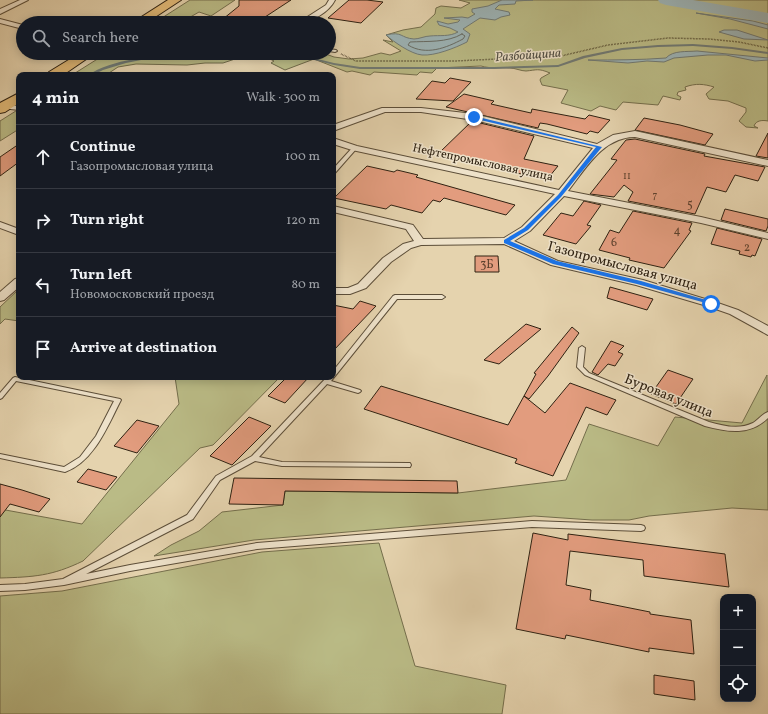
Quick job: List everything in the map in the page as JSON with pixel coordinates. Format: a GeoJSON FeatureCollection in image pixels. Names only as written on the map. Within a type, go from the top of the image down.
{"type":"FeatureCollection","features":[{"type":"Feature","properties":{"kind":"main road"},"geometry":{"type":"LineString","coordinates":[[150,16],[176,0]]}},
{"type":"Feature","properties":{"kind":"main road"},"geometry":{"type":"LineString","coordinates":[[59,72],[78,60]]}},
{"type":"Feature","properties":{"kind":"main road"},"geometry":{"type":"LineString","coordinates":[[2,107],[16,99]]}},
{"type":"Feature","properties":{"kind":"street"},"geometry":{"type":"LineString","coordinates":[[0,12],[24,0]]}},
{"type":"Feature","properties":{"kind":"street"},"geometry":{"type":"LineString","coordinates":[[312,16],[328,6],[332,0]]}},
{"type":"Feature","properties":{"kind":"street"},"geometry":{"type":"LineString","coordinates":[[0,21],[16,25]]}},
{"type":"Feature","properties":{"kind":"street"},"geometry":{"type":"LineString","coordinates":[[2,107],[16,108]]}},
{"type":"Feature","properties":{"kind":"street"},"geometry":{"type":"LineString","coordinates":[[336,127],[385,110],[421,110],[474,117],[600,147]]}},
{"type":"Feature","properties":{"kind":"street"},"geometry":{"type":"LineString","coordinates":[[506,241],[526,229],[562,193],[600,147],[611,138],[621,134],[635,134],[768,163]]}},
{"type":"Feature","properties":{"kind":"street","name":"Нефтепромысловая улица"},"geometry":{"type":"LineString","coordinates":[[336,142],[354,148],[562,193],[701,220],[768,236]]}},
{"type":"Feature","properties":{"kind":"street"},"geometry":{"type":"LineString","coordinates":[[336,210],[409,227],[415,233],[420,242],[408,246],[387,260],[362,286],[350,291],[336,291]]}},
{"type":"Feature","properties":{"kind":"street"},"geometry":{"type":"LineString","coordinates":[[0,226],[16,231]]}},
{"type":"Feature","properties":{"kind":"street","name":"Газопромысловая улица"},"geometry":{"type":"LineString","coordinates":[[420,242],[506,241],[555,262],[639,282],[711,304],[734,312],[768,331]]}},
{"type":"Feature","properties":{"kind":"street"},"geometry":{"type":"LineString","coordinates":[[0,298],[16,284]]}},
{"type":"Feature","properties":{"kind":"lane"},"geometry":{"type":"LineString","coordinates":[[336,169],[354,148]]}},
{"type":"Feature","properties":{"kind":"lane"},"geometry":{"type":"LineString","coordinates":[[336,371],[395,297],[442,297]]}},
{"type":"Feature","properties":{"kind":"lane","name":"Буровая улица"},"geometry":{"type":"LineString","coordinates":[[582,348],[580,367],[587,374],[707,424],[742,430],[761,421],[768,414]]}},
{"type":"Feature","properties":{"kind":"lane"},"geometry":{"type":"LineString","coordinates":[[0,397],[16,378]]}},
{"type":"Feature","properties":{"kind":"lane"},"geometry":{"type":"LineString","coordinates":[[0,456],[65,470],[82,459],[99,437],[118,400],[24,380]]}},
{"type":"Feature","properties":{"kind":"lane"},"geometry":{"type":"LineString","coordinates":[[64,582],[190,517],[218,478],[254,458],[328,380]]}},
{"type":"Feature","properties":{"kind":"lane"},"geometry":{"type":"LineString","coordinates":[[334,380],[358,391]]}},
{"type":"Feature","properties":{"kind":"lane"},"geometry":{"type":"LineString","coordinates":[[254,458],[282,464],[408,465]]}},
{"type":"Feature","properties":{"kind":"lane"},"geometry":{"type":"LineString","coordinates":[[0,588],[25,587],[64,582],[130,568],[257,546],[532,524],[641,528]]}},
{"type":"Feature","properties":{"kind":"path"},"geometry":{"type":"LineString","coordinates":[[336,51],[356,61],[455,61],[562,56],[569,52],[593,47],[630,40],[650,39],[727,40],[768,48]]}},
{"type":"Feature","properties":{"kind":"green space"},"geometry":{"type":"Polygon","coordinates":[[[190,0],[235,0],[211,16],[199,12],[192,16],[165,16],[190,0]]]}},
{"type":"Feature","properties":{"kind":"green space"},"geometry":{"type":"Polygon","coordinates":[[[459,0],[768,0],[768,121],[756,123],[754,126],[758,128],[746,127],[739,121],[746,112],[746,108],[728,101],[709,99],[706,94],[714,87],[696,84],[685,87],[686,90],[678,92],[677,95],[681,97],[680,100],[663,96],[658,105],[623,102],[616,110],[600,106],[591,111],[561,103],[568,90],[542,85],[540,80],[541,78],[550,73],[540,70],[522,71],[512,68],[492,68],[481,66],[437,68],[432,73],[420,72],[417,75],[374,72],[370,75],[352,71],[347,72],[317,60],[336,60],[336,57],[349,59],[363,58],[381,53],[390,55],[401,51],[383,40],[393,42],[386,35],[421,27],[435,14],[436,8],[441,6],[461,8],[470,3],[459,0]]]}},
{"type":"Feature","properties":{"kind":"green space"},"geometry":{"type":"Polygon","coordinates":[[[96,60],[232,60],[223,63],[187,65],[136,64],[118,67],[110,72],[77,72],[96,60]]]}},
{"type":"Feature","properties":{"kind":"green space"},"geometry":{"type":"Polygon","coordinates":[[[272,60],[311,60],[285,70],[271,63],[274,61],[272,60]]]}},
{"type":"Feature","properties":{"kind":"green space"},"geometry":{"type":"Polygon","coordinates":[[[16,111],[16,131],[0,141],[0,121],[16,111]]]}},
{"type":"Feature","properties":{"kind":"green space"},"geometry":{"type":"Polygon","coordinates":[[[16,292],[16,321],[5,319],[0,324],[0,307],[16,292]]]}},
{"type":"Feature","properties":{"kind":"green space"},"geometry":{"type":"Polygon","coordinates":[[[767,375],[768,510],[732,508],[649,516],[629,520],[592,520],[534,516],[254,540],[154,556],[171,545],[199,531],[222,512],[283,505],[285,491],[458,493],[566,480],[589,424],[658,446],[675,417],[742,423],[767,375]]]}},
{"type":"Feature","properties":{"kind":"green space"},"geometry":{"type":"Polygon","coordinates":[[[175,380],[277,380],[213,445],[200,448],[83,561],[62,570],[43,575],[0,578],[0,509],[82,524],[179,404],[175,380]]]}},
{"type":"Feature","properties":{"kind":"green space"},"geometry":{"type":"Polygon","coordinates":[[[379,543],[415,666],[506,685],[502,714],[0,714],[0,596],[62,591],[262,552],[379,543]]]}},
{"type":"Feature","properties":{"kind":"water"},"geometry":{"type":"Polygon","coordinates":[[[502,0],[533,0],[516,1],[515,4],[499,5],[495,9],[509,12],[510,15],[495,20],[480,18],[463,29],[470,34],[467,42],[445,51],[427,55],[418,54],[403,47],[386,35],[399,34],[409,38],[418,39],[428,36],[451,35],[458,32],[439,25],[437,21],[448,24],[458,22],[460,20],[444,18],[468,18],[475,14],[472,12],[472,9],[488,6],[502,0]]]}},
{"type":"Feature","properties":{"kind":"water"},"geometry":{"type":"Polygon","coordinates":[[[696,13],[753,21],[768,25],[768,29],[730,19],[696,13]]]}},
{"type":"Feature","properties":{"kind":"water"},"geometry":{"type":"Polygon","coordinates":[[[724,30],[737,30],[768,40],[744,39],[719,32],[724,30]]]}},
{"type":"Feature","properties":{"kind":"water"},"geometry":{"type":"Polygon","coordinates":[[[697,51],[768,58],[768,60],[755,61],[726,55],[708,55],[674,58],[664,62],[647,61],[628,63],[588,60],[637,60],[666,58],[669,55],[676,53],[697,51]]]}},
{"type":"Feature","properties":{"kind":"building"},"geometry":{"type":"Polygon","coordinates":[[[239,0],[291,0],[267,16],[227,16],[239,6],[239,0]]]}},
{"type":"Feature","properties":{"kind":"building"},"geometry":{"type":"Polygon","coordinates":[[[349,0],[383,2],[361,23],[336,19],[336,16],[330,16],[349,0]]]}},
{"type":"Feature","properties":{"kind":"building"},"geometry":{"type":"Polygon","coordinates":[[[450,78],[471,82],[453,101],[416,99],[432,81],[445,83],[450,78]]]}},
{"type":"Feature","properties":{"kind":"building"},"geometry":{"type":"Polygon","coordinates":[[[464,94],[494,101],[491,104],[531,113],[532,109],[585,119],[589,115],[610,120],[598,133],[590,131],[587,134],[540,123],[538,128],[446,107],[464,94]]]}},
{"type":"Feature","properties":{"kind":"building"},"geometry":{"type":"Polygon","coordinates":[[[644,118],[680,125],[713,134],[705,145],[635,130],[644,118]]]}},
{"type":"Feature","properties":{"kind":"building"},"geometry":{"type":"Polygon","coordinates":[[[472,121],[534,136],[524,159],[558,166],[549,177],[523,171],[521,174],[487,166],[490,163],[440,152],[472,121]]]}},
{"type":"Feature","properties":{"kind":"building"},"geometry":{"type":"Polygon","coordinates":[[[768,133],[768,158],[756,156],[768,133]]]}},
{"type":"Feature","properties":{"kind":"building"},"geometry":{"type":"Polygon","coordinates":[[[635,139],[705,154],[704,156],[765,167],[758,181],[735,175],[726,192],[707,187],[695,214],[628,201],[633,192],[624,185],[614,197],[590,194],[617,160],[611,159],[626,140],[635,139]]]}},
{"type":"Feature","properties":{"kind":"building"},"geometry":{"type":"Polygon","coordinates":[[[16,146],[16,164],[0,176],[0,157],[16,146]]]}},
{"type":"Feature","properties":{"kind":"building"},"geometry":{"type":"Polygon","coordinates":[[[367,166],[394,172],[397,170],[418,175],[416,177],[515,205],[506,215],[444,198],[440,202],[433,200],[422,213],[391,205],[386,209],[336,198],[336,196],[367,166]]]}},
{"type":"Feature","properties":{"kind":"building"},"geometry":{"type":"Polygon","coordinates":[[[584,201],[601,205],[587,225],[591,226],[576,244],[543,235],[561,213],[573,216],[584,201]]]}},
{"type":"Feature","properties":{"kind":"building"},"geometry":{"type":"Polygon","coordinates":[[[725,209],[768,219],[766,231],[721,220],[725,209]]]}},
{"type":"Feature","properties":{"kind":"building"},"geometry":{"type":"Polygon","coordinates":[[[633,211],[692,223],[689,230],[691,231],[664,268],[629,260],[630,258],[599,250],[610,230],[619,233],[633,211]]]}},
{"type":"Feature","properties":{"kind":"building"},"geometry":{"type":"Polygon","coordinates":[[[717,228],[762,239],[755,256],[752,255],[751,257],[739,254],[740,251],[711,244],[717,228]]]}},
{"type":"Feature","properties":{"kind":"building"},"geometry":{"type":"Polygon","coordinates":[[[475,256],[498,256],[499,272],[475,272],[475,256]]]}},
{"type":"Feature","properties":{"kind":"building"},"geometry":{"type":"Polygon","coordinates":[[[610,287],[653,299],[647,310],[607,298],[610,287]]]}},
{"type":"Feature","properties":{"kind":"building"},"geometry":{"type":"Polygon","coordinates":[[[360,301],[376,306],[336,348],[336,306],[353,309],[360,301]]]}},
{"type":"Feature","properties":{"kind":"building"},"geometry":{"type":"Polygon","coordinates":[[[526,324],[541,329],[499,364],[484,360],[526,324]]]}},
{"type":"Feature","properties":{"kind":"building"},"geometry":{"type":"Polygon","coordinates":[[[572,327],[579,333],[548,376],[529,399],[524,396],[536,374],[534,373],[572,327]]]}},
{"type":"Feature","properties":{"kind":"building"},"geometry":{"type":"Polygon","coordinates":[[[611,341],[624,346],[618,352],[623,354],[615,366],[608,364],[598,375],[592,372],[611,341]]]}},
{"type":"Feature","properties":{"kind":"building"},"geometry":{"type":"Polygon","coordinates":[[[668,370],[693,379],[676,404],[651,394],[668,370]]]}},
{"type":"Feature","properties":{"kind":"building"},"geometry":{"type":"Polygon","coordinates":[[[284,380],[306,380],[285,403],[268,396],[284,380]]]}},
{"type":"Feature","properties":{"kind":"building"},"geometry":{"type":"Polygon","coordinates":[[[570,383],[616,400],[607,415],[586,407],[553,476],[515,463],[517,459],[364,409],[381,386],[508,425],[524,396],[545,413],[570,383]]]}},
{"type":"Feature","properties":{"kind":"building"},"geometry":{"type":"Polygon","coordinates":[[[249,417],[271,426],[232,465],[210,456],[249,417]]]}},
{"type":"Feature","properties":{"kind":"building"},"geometry":{"type":"Polygon","coordinates":[[[137,420],[159,426],[137,453],[114,446],[137,420]]]}},
{"type":"Feature","properties":{"kind":"building"},"geometry":{"type":"Polygon","coordinates":[[[88,469],[117,477],[106,490],[77,482],[88,469]]]}},
{"type":"Feature","properties":{"kind":"building"},"geometry":{"type":"Polygon","coordinates":[[[234,478],[457,481],[458,493],[285,491],[283,505],[229,504],[234,478]]]}},
{"type":"Feature","properties":{"kind":"building"},"geometry":{"type":"Polygon","coordinates":[[[0,484],[50,499],[39,512],[10,504],[0,517],[0,484]]]}},
{"type":"Feature","properties":{"kind":"building"},"geometry":{"type":"Polygon","coordinates":[[[533,533],[568,540],[568,534],[725,554],[729,587],[644,576],[643,560],[570,551],[566,585],[591,590],[590,600],[650,612],[650,614],[691,620],[694,654],[649,648],[649,652],[566,635],[565,639],[516,629],[533,533]]]}},
{"type":"Feature","properties":{"kind":"building"},"geometry":{"type":"Polygon","coordinates":[[[654,675],[694,681],[695,700],[654,694],[654,675]]]}},
{"type":"Feature","properties":{"kind":"waterway"},"geometry":{"type":"LineString","coordinates":[[666,0],[768,18]]}},
{"type":"Feature","properties":{"kind":"waterway","name":"Разбойщина"},"geometry":{"type":"LineString","coordinates":[[318,60],[360,68],[494,68],[558,66],[584,57],[622,49],[658,46],[693,45],[768,53]]}},
{"type":"Feature","properties":{"kind":"waterway","name":"Разбойщина"},"geometry":{"type":"LineString","coordinates":[[97,72],[113,65],[138,60]]}},
{"type":"Feature","properties":{"kind":"route"},"geometry":{"type":"LineString","coordinates":[[474,117],[526,128],[600,147],[559,196],[526,229],[506,241],[555,262],[639,282],[711,304]]}}]}
